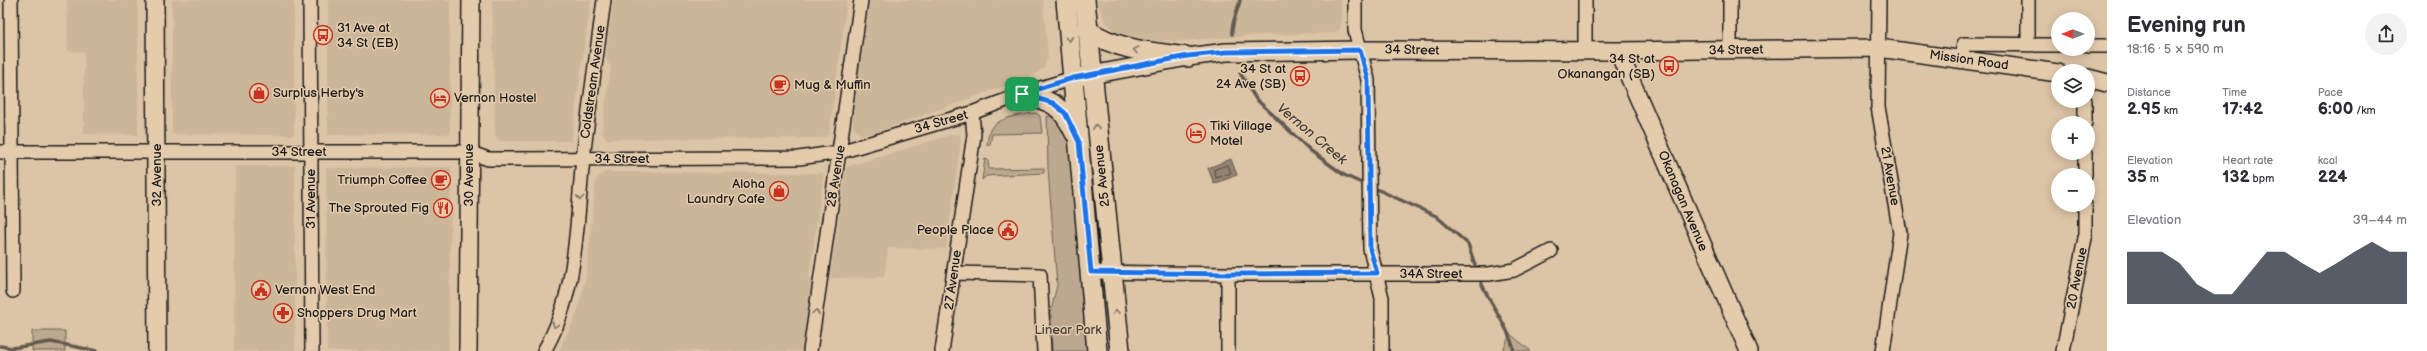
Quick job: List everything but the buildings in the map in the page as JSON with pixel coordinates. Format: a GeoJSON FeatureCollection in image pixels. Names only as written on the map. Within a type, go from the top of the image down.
{"type":"FeatureCollection","features":[{"type":"Feature","properties":{"kind":"main road","name":"25 Avenue"},"geometry":{"type":"LineString","coordinates":[[1066,0],[1082,77],[1113,272],[1120,351]]}},
{"type":"Feature","properties":{"kind":"main road","name":"25 Avenue"},"geometry":{"type":"LineString","coordinates":[[1085,0],[1087,30],[1082,77],[1079,142],[1098,351]]}},
{"type":"Feature","properties":{"kind":"main road"},"geometry":{"type":"LineString","coordinates":[[1087,30],[1104,41],[1141,51],[1188,56]]}},
{"type":"Feature","properties":{"kind":"main road"},"geometry":{"type":"LineString","coordinates":[[1022,94],[1053,103],[1065,113],[1079,142]]}},
{"type":"Feature","properties":{"kind":"street"},"geometry":{"type":"LineString","coordinates":[[11,0],[6,152],[13,291]]}},
{"type":"Feature","properties":{"kind":"street","name":"32 Avenue"},"geometry":{"type":"LineString","coordinates":[[155,0],[157,351]]}},
{"type":"Feature","properties":{"kind":"street","name":"31 Avenue"},"geometry":{"type":"LineString","coordinates":[[310,0],[312,351]]}},
{"type":"Feature","properties":{"kind":"street","name":"30 Avenue"},"geometry":{"type":"LineString","coordinates":[[468,351],[471,0]]}},
{"type":"Feature","properties":{"kind":"street","name":"Coldstream Avenue"},"geometry":{"type":"LineString","coordinates":[[544,351],[563,304],[574,265],[583,159],[604,0]]}},
{"type":"Feature","properties":{"kind":"street","name":"28 Avenue"},"geometry":{"type":"LineString","coordinates":[[810,351],[861,0]]}},
{"type":"Feature","properties":{"kind":"street"},"geometry":{"type":"LineString","coordinates":[[1355,0],[1355,30],[1368,80],[1370,249],[1382,298],[1382,351]]}},
{"type":"Feature","properties":{"kind":"street"},"geometry":{"type":"LineString","coordinates":[[1584,52],[1585,0]]}},
{"type":"Feature","properties":{"kind":"street"},"geometry":{"type":"LineString","coordinates":[[1730,0],[1730,51]]}},
{"type":"Feature","properties":{"kind":"street","name":"21 Avenue"},"geometry":{"type":"LineString","coordinates":[[1879,0],[1878,107],[1900,233],[1883,351]]}},
{"type":"Feature","properties":{"kind":"street"},"geometry":{"type":"LineString","coordinates":[[2028,0],[2028,45]]}},
{"type":"Feature","properties":{"kind":"street"},"geometry":{"type":"LineString","coordinates":[[1961,58],[1964,44],[2051,45]]}},
{"type":"Feature","properties":{"kind":"street"},"geometry":{"type":"LineString","coordinates":[[2095,46],[2107,46]]}},
{"type":"Feature","properties":{"kind":"street","name":"34 Street"},"geometry":{"type":"LineString","coordinates":[[6,152],[469,152],[488,159],[799,158],[840,152],[972,113],[1022,94],[1082,77],[1188,56],[1226,52],[1360,50],[1618,52],[1879,48]]}},
{"type":"Feature","properties":{"kind":"street","name":"Mission Road"},"geometry":{"type":"LineString","coordinates":[[1879,48],[1961,58],[2051,72]]}},
{"type":"Feature","properties":{"kind":"street","name":"Okanagan Avenue"},"geometry":{"type":"LineString","coordinates":[[1618,52],[1748,351]]}},
{"type":"Feature","properties":{"kind":"street"},"geometry":{"type":"LineString","coordinates":[[2095,80],[2107,83]]}},
{"type":"Feature","properties":{"kind":"street","name":"27 Avenue"},"geometry":{"type":"LineString","coordinates":[[942,351],[974,135],[972,113]]}},
{"type":"Feature","properties":{"kind":"street","name":"20 Avenue"},"geometry":{"type":"LineString","coordinates":[[2063,351],[2085,238],[2085,212]]}},
{"type":"Feature","properties":{"kind":"street","name":"34A Street"},"geometry":{"type":"LineString","coordinates":[[1091,272],[1228,274],[1488,274],[1514,270],[1551,252]]}},
{"type":"Feature","properties":{"kind":"street"},"geometry":{"type":"LineString","coordinates":[[954,273],[1040,275],[1044,351]]}},
{"type":"Feature","properties":{"kind":"street"},"geometry":{"type":"LineString","coordinates":[[1228,274],[1228,351]]}},
{"type":"Feature","properties":{"kind":"shaded area"},"geometry":{"type":"Polygon","coordinates":[[[67,0],[138,0],[138,135],[84,134],[84,52],[68,51],[67,0]]]}},
{"type":"Feature","properties":{"kind":"shaded area"},"geometry":{"type":"Polygon","coordinates":[[[172,0],[294,0],[294,135],[172,134],[172,0]]]}},
{"type":"Feature","properties":{"kind":"shaded area"},"geometry":{"type":"Polygon","coordinates":[[[328,0],[450,0],[450,134],[328,135],[328,0]]]}},
{"type":"Feature","properties":{"kind":"shaded area"},"geometry":{"type":"Polygon","coordinates":[[[492,0],[591,0],[571,141],[500,141],[495,136],[492,0]]]}},
{"type":"Feature","properties":{"kind":"shaded area"},"geometry":{"type":"Polygon","coordinates":[[[613,0],[847,0],[829,134],[825,137],[817,138],[607,139],[603,135],[602,130],[611,65],[608,64],[606,56],[613,0]]]}},
{"type":"Feature","properties":{"kind":"shaded area"},"geometry":{"type":"Polygon","coordinates":[[[869,0],[1043,0],[1048,57],[1044,68],[1032,76],[873,133],[861,135],[853,128],[853,116],[869,0]]]}},
{"type":"Feature","properties":{"kind":"shaded area"},"geometry":{"type":"Polygon","coordinates":[[[1096,0],[1341,0],[1341,22],[1340,29],[1336,33],[1262,35],[1180,41],[1146,40],[1119,36],[1105,21],[1096,0]]]}},
{"type":"Feature","properties":{"kind":"shaded area"},"geometry":{"type":"Polygon","coordinates":[[[954,134],[960,134],[961,140],[946,249],[888,248],[884,277],[830,278],[846,167],[954,134]]]}},
{"type":"Feature","properties":{"kind":"shaded area"},"geometry":{"type":"Polygon","coordinates":[[[235,166],[295,166],[295,351],[234,351],[235,166]]]}},
{"type":"Feature","properties":{"kind":"shaded area"},"geometry":{"type":"Polygon","coordinates":[[[451,167],[449,351],[327,351],[326,168],[451,167]]]}},
{"type":"Feature","properties":{"kind":"shaded area"},"geometry":{"type":"Polygon","coordinates":[[[605,172],[824,173],[809,276],[813,283],[802,351],[559,351],[577,313],[586,277],[596,179],[605,172]]]}},
{"type":"Feature","properties":{"kind":"green space"},"geometry":{"type":"Polygon","coordinates":[[[1036,113],[1040,116],[1042,133],[992,134],[990,145],[987,145],[990,131],[996,124],[1006,118],[1036,113]]]}},
{"type":"Feature","properties":{"kind":"green space","name":"Linear Park"},"geometry":{"type":"Polygon","coordinates":[[[1047,116],[1056,118],[1066,133],[1069,144],[1087,351],[1052,351],[1051,311],[1057,285],[1048,169],[1047,116]]]}},
{"type":"Feature","properties":{"kind":"green space"},"geometry":{"type":"Polygon","coordinates":[[[985,159],[988,160],[989,169],[1044,168],[1044,173],[986,176],[982,180],[985,159]]]}},
{"type":"Feature","properties":{"kind":"green space"},"geometry":{"type":"Polygon","coordinates":[[[32,331],[65,331],[65,351],[32,351],[32,331]]]}},
{"type":"Feature","properties":{"kind":"green space"},"geometry":{"type":"Polygon","coordinates":[[[1510,334],[1531,351],[1503,351],[1510,334]]]}},
{"type":"Feature","properties":{"kind":"water"},"geometry":{"type":"Polygon","coordinates":[[[1231,159],[1237,175],[1214,184],[1208,168],[1231,159]]]}},
{"type":"Feature","properties":{"kind":"waterway","name":"Vernon Creek"},"geometry":{"type":"LineString","coordinates":[[1232,34],[1240,0]]}},
{"type":"Feature","properties":{"kind":"waterway","name":"Vernon Creek"},"geometry":{"type":"LineString","coordinates":[[1240,73],[1256,99],[1311,151],[1344,175],[1366,185]]}},
{"type":"Feature","properties":{"kind":"waterway","name":"Vernon Creek"},"geometry":{"type":"LineString","coordinates":[[1372,187],[1436,216],[1468,244],[1477,271]]}},
{"type":"Feature","properties":{"kind":"waterway","name":"Vernon Creek"},"geometry":{"type":"LineString","coordinates":[[1479,277],[1487,296],[1503,323],[1514,351]]}},
{"type":"Feature","properties":{"kind":"waterway"},"geometry":{"type":"LineString","coordinates":[[0,346],[12,348],[51,342],[97,351]]}},
{"type":"Feature","properties":{"kind":"place","name":"31 Ave at 34 St (EB)"},"geometry":{"type":"Point","coordinates":[323,35]}},
{"type":"Feature","properties":{"kind":"place","name":"34 St at Okanangan (SB)"},"geometry":{"type":"Point","coordinates":[1669,66]}},
{"type":"Feature","properties":{"kind":"place","name":"34 St at 24 Ave (SB)"},"geometry":{"type":"Point","coordinates":[1300,76]}},
{"type":"Feature","properties":{"kind":"place","name":"Mug & Muffin"},"geometry":{"type":"Point","coordinates":[780,85]}},
{"type":"Feature","properties":{"kind":"place","name":"Surplus Herby's"},"geometry":{"type":"Point","coordinates":[259,93]}},
{"type":"Feature","properties":{"kind":"place","name":"Vernon Hostel"},"geometry":{"type":"Point","coordinates":[440,98]}},
{"type":"Feature","properties":{"kind":"place","name":"Tiki Village Motel"},"geometry":{"type":"Point","coordinates":[1196,133]}},
{"type":"Feature","properties":{"kind":"place","name":"Triumph Coffee"},"geometry":{"type":"Point","coordinates":[441,180]}},
{"type":"Feature","properties":{"kind":"place","name":"Aloha Laundry Cafe"},"geometry":{"type":"Point","coordinates":[779,191]}},
{"type":"Feature","properties":{"kind":"place","name":"The Sprouted Fig"},"geometry":{"type":"Point","coordinates":[443,208]}},
{"type":"Feature","properties":{"kind":"place","name":"People Place"},"geometry":{"type":"Point","coordinates":[1008,230]}},
{"type":"Feature","properties":{"kind":"place","name":"Vernon West End"},"geometry":{"type":"Point","coordinates":[261,290]}},
{"type":"Feature","properties":{"kind":"place","name":"Shoppers Drug Mart"},"geometry":{"type":"Point","coordinates":[283,313]}},
{"type":"Feature","properties":{"kind":"route"},"geometry":{"type":"LineString","coordinates":[[1360,50],[1368,80],[1370,249],[1377,273],[1228,274],[1091,272],[1079,142],[1065,113],[1053,103],[1037,97],[1022,94],[1073,78],[1091,76],[1188,56],[1226,52],[1360,50]]}}]}
